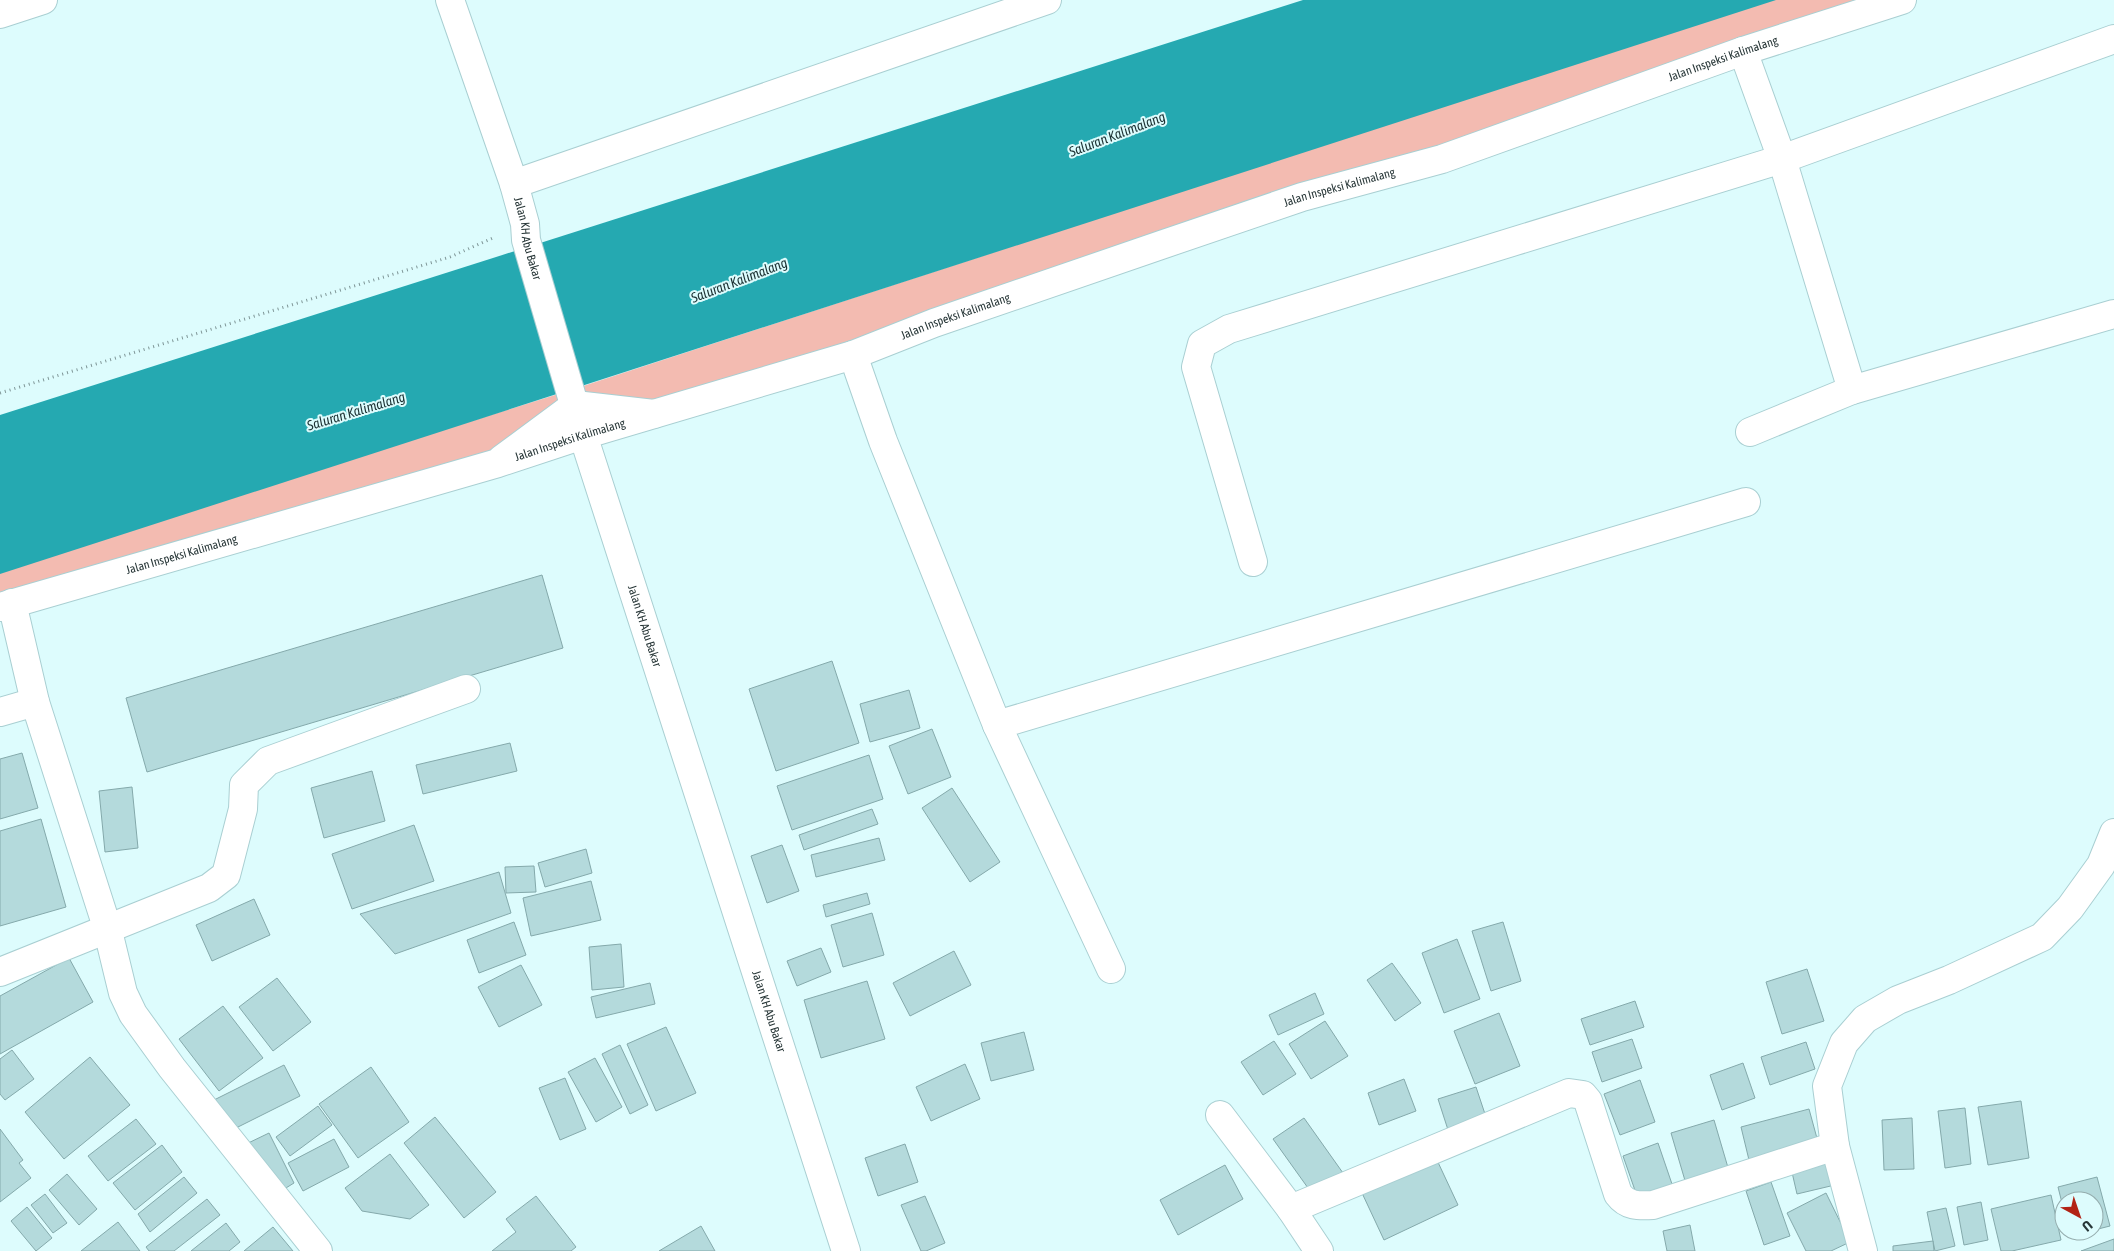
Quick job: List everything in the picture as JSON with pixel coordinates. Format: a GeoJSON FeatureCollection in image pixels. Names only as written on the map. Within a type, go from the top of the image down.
{"type":"FeatureCollection","features":[{"type":"Feature","properties":{"kind":"street"},"geometry":{"type":"LineString","coordinates":[[0,14],[43,0]]}},
{"type":"Feature","properties":{"kind":"street","name":"Jalan KH Abu Bakar"},"geometry":{"type":"LineString","coordinates":[[450,0],[514,184],[583,435],[846,1251]]}},
{"type":"Feature","properties":{"kind":"street"},"geometry":{"type":"LineString","coordinates":[[514,184],[1047,0]]}},
{"type":"Feature","properties":{"kind":"street","name":"Jalan Inspeksi Kalimalang"},"geometry":{"type":"LineString","coordinates":[[6,605],[498,463],[583,435],[853,355],[934,323],[1160,245],[1302,197],[1442,159],[1743,51],[1902,0]]}},
{"type":"Feature","properties":{"kind":"street"},"geometry":{"type":"LineString","coordinates":[[1253,562],[1196,366],[1202,344],[1229,329],[1782,160],[2114,39]]}},
{"type":"Feature","properties":{"kind":"street"},"geometry":{"type":"LineString","coordinates":[[1743,51],[1782,160],[1852,390]]}},
{"type":"Feature","properties":{"kind":"street"},"geometry":{"type":"LineString","coordinates":[[1750,432],[1852,390],[2114,314]]}},
{"type":"Feature","properties":{"kind":"street"},"geometry":{"type":"LineString","coordinates":[[853,355],[883,441],[997,725],[1111,969]]}},
{"type":"Feature","properties":{"kind":"street"},"geometry":{"type":"LineString","coordinates":[[498,463],[575,404],[654,414]]}},
{"type":"Feature","properties":{"kind":"street"},"geometry":{"type":"LineString","coordinates":[[997,725],[1746,502]]}},
{"type":"Feature","properties":{"kind":"street"},"geometry":{"type":"LineString","coordinates":[[6,605],[35,702],[108,927],[123,992],[133,1014],[172,1068],[318,1251]]}},
{"type":"Feature","properties":{"kind":"street"},"geometry":{"type":"LineString","coordinates":[[0,972],[209,888],[226,875],[243,809],[244,785],[268,761],[466,689]]}},
{"type":"Feature","properties":{"kind":"street"},"geometry":{"type":"LineString","coordinates":[[0,712],[35,702]]}},
{"type":"Feature","properties":{"kind":"street"},"geometry":{"type":"LineString","coordinates":[[1863,1251],[1835,1146],[1827,1086],[1844,1043],[1864,1019],[1898,1000],[1949,980],[2042,937],[2070,908],[2101,866],[2114,833]]}},
{"type":"Feature","properties":{"kind":"street"},"geometry":{"type":"LineString","coordinates":[[1291,1209],[1569,1093],[1583,1095],[1588,1101],[1618,1194],[1625,1203],[1639,1206],[1653,1205],[1835,1146]]}},
{"type":"Feature","properties":{"kind":"street"},"geometry":{"type":"LineString","coordinates":[[1220,1115],[1291,1209],[1319,1251]]}},
{"type":"Feature","properties":{"kind":"path"},"geometry":{"type":"LineString","coordinates":[[0,393],[450,257],[526,232]]}},
{"type":"Feature","properties":{"kind":"shaded area"},"geometry":{"type":"Polygon","coordinates":[[[1768,0],[1902,0],[498,463],[0,607],[0,569],[571,390],[1768,0]]]}},
{"type":"Feature","properties":{"kind":"water","name":"Saluran Kalimalang"},"geometry":{"type":"Polygon","coordinates":[[[1303,0],[1776,0],[0,574],[0,415],[1303,0]]]}},
{"type":"Feature","properties":{"kind":"building"},"geometry":{"type":"Polygon","coordinates":[[[542,575],[563,648],[147,772],[126,698],[542,575]]]}},
{"type":"Feature","properties":{"kind":"building"},"geometry":{"type":"Polygon","coordinates":[[[832,661],[859,743],[776,771],[749,689],[832,661]]]}},
{"type":"Feature","properties":{"kind":"building"},"geometry":{"type":"Polygon","coordinates":[[[909,690],[920,728],[870,742],[860,704],[909,690]]]}},
{"type":"Feature","properties":{"kind":"building"},"geometry":{"type":"Polygon","coordinates":[[[932,729],[951,777],[908,794],[889,746],[932,729]]]}},
{"type":"Feature","properties":{"kind":"building"},"geometry":{"type":"Polygon","coordinates":[[[510,743],[517,771],[423,794],[416,765],[510,743]]]}},
{"type":"Feature","properties":{"kind":"building"},"geometry":{"type":"Polygon","coordinates":[[[22,753],[38,808],[0,819],[0,759],[22,753]]]}},
{"type":"Feature","properties":{"kind":"building"},"geometry":{"type":"Polygon","coordinates":[[[869,755],[883,799],[792,830],[777,786],[869,755]]]}},
{"type":"Feature","properties":{"kind":"building"},"geometry":{"type":"Polygon","coordinates":[[[372,771],[385,821],[324,838],[311,788],[372,771]]]}},
{"type":"Feature","properties":{"kind":"building"},"geometry":{"type":"Polygon","coordinates":[[[132,787],[138,848],[105,852],[99,791],[132,787]]]}},
{"type":"Feature","properties":{"kind":"building"},"geometry":{"type":"Polygon","coordinates":[[[952,788],[1000,862],[970,882],[922,808],[952,788]]]}},
{"type":"Feature","properties":{"kind":"building"},"geometry":{"type":"Polygon","coordinates":[[[872,809],[878,824],[804,850],[799,835],[872,809]]]}},
{"type":"Feature","properties":{"kind":"building"},"geometry":{"type":"Polygon","coordinates":[[[41,819],[66,907],[0,926],[0,831],[41,819]]]}},
{"type":"Feature","properties":{"kind":"building"},"geometry":{"type":"Polygon","coordinates":[[[414,825],[434,881],[352,909],[332,854],[414,825]]]}},
{"type":"Feature","properties":{"kind":"building"},"geometry":{"type":"Polygon","coordinates":[[[879,838],[885,860],[816,877],[811,855],[879,838]]]}},
{"type":"Feature","properties":{"kind":"building"},"geometry":{"type":"Polygon","coordinates":[[[782,845],[799,891],[767,903],[751,856],[782,845]]]}},
{"type":"Feature","properties":{"kind":"building"},"geometry":{"type":"Polygon","coordinates":[[[586,849],[592,873],[545,887],[538,863],[586,849]]]}},
{"type":"Feature","properties":{"kind":"building"},"geometry":{"type":"Polygon","coordinates":[[[534,866],[536,892],[506,893],[505,867],[534,866]]]}},
{"type":"Feature","properties":{"kind":"building"},"geometry":{"type":"Polygon","coordinates":[[[499,872],[511,913],[395,954],[360,914],[499,872]]]}},
{"type":"Feature","properties":{"kind":"building"},"geometry":{"type":"Polygon","coordinates":[[[591,881],[601,920],[531,936],[523,898],[591,881]]]}},
{"type":"Feature","properties":{"kind":"building"},"geometry":{"type":"Polygon","coordinates":[[[867,893],[870,904],[826,917],[823,905],[867,893]]]}},
{"type":"Feature","properties":{"kind":"building"},"geometry":{"type":"Polygon","coordinates":[[[254,899],[270,935],[212,961],[196,925],[254,899]]]}},
{"type":"Feature","properties":{"kind":"building"},"geometry":{"type":"Polygon","coordinates":[[[872,913],[884,955],[843,967],[831,925],[872,913]]]}},
{"type":"Feature","properties":{"kind":"building"},"geometry":{"type":"Polygon","coordinates":[[[514,922],[526,955],[479,973],[467,940],[514,922]]]}},
{"type":"Feature","properties":{"kind":"building"},"geometry":{"type":"Polygon","coordinates":[[[1503,922],[1521,981],[1491,991],[1472,931],[1503,922]]]}},
{"type":"Feature","properties":{"kind":"building"},"geometry":{"type":"Polygon","coordinates":[[[1457,939],[1480,999],[1444,1013],[1422,953],[1457,939]]]}},
{"type":"Feature","properties":{"kind":"building"},"geometry":{"type":"Polygon","coordinates":[[[621,944],[624,987],[592,990],[589,947],[621,944]]]}},
{"type":"Feature","properties":{"kind":"building"},"geometry":{"type":"Polygon","coordinates":[[[821,948],[831,972],[797,986],[787,961],[821,948]]]}},
{"type":"Feature","properties":{"kind":"building"},"geometry":{"type":"Polygon","coordinates":[[[954,951],[971,985],[910,1016],[893,983],[954,951]]]}},
{"type":"Feature","properties":{"kind":"building"},"geometry":{"type":"Polygon","coordinates":[[[69,958],[93,1002],[0,1054],[0,996],[69,958]]]}},
{"type":"Feature","properties":{"kind":"building"},"geometry":{"type":"Polygon","coordinates":[[[1392,963],[1421,1003],[1395,1021],[1367,980],[1392,963]]]}},
{"type":"Feature","properties":{"kind":"building"},"geometry":{"type":"Polygon","coordinates":[[[521,965],[542,1005],[499,1027],[478,987],[521,965]]]}},
{"type":"Feature","properties":{"kind":"building"},"geometry":{"type":"Polygon","coordinates":[[[1807,969],[1824,1021],[1782,1034],[1766,982],[1807,969]]]}},
{"type":"Feature","properties":{"kind":"building"},"geometry":{"type":"Polygon","coordinates":[[[277,978],[311,1022],[273,1051],[239,1007],[277,978]]]}},
{"type":"Feature","properties":{"kind":"building"},"geometry":{"type":"Polygon","coordinates":[[[867,981],[885,1039],[821,1058],[804,1000],[867,981]]]}},
{"type":"Feature","properties":{"kind":"building"},"geometry":{"type":"Polygon","coordinates":[[[650,983],[655,1004],[596,1018],[591,997],[650,983]]]}},
{"type":"Feature","properties":{"kind":"building"},"geometry":{"type":"Polygon","coordinates":[[[1315,993],[1324,1014],[1278,1035],[1269,1015],[1315,993]]]}},
{"type":"Feature","properties":{"kind":"building"},"geometry":{"type":"Polygon","coordinates":[[[1635,1001],[1644,1027],[1590,1045],[1581,1019],[1635,1001]]]}},
{"type":"Feature","properties":{"kind":"building"},"geometry":{"type":"Polygon","coordinates":[[[223,1006],[263,1058],[219,1091],[179,1039],[223,1006]]]}},
{"type":"Feature","properties":{"kind":"building"},"geometry":{"type":"Polygon","coordinates":[[[1499,1013],[1520,1066],[1475,1084],[1454,1031],[1499,1013]]]}},
{"type":"Feature","properties":{"kind":"building"},"geometry":{"type":"Polygon","coordinates":[[[1325,1021],[1348,1056],[1311,1079],[1289,1044],[1325,1021]]]}},
{"type":"Feature","properties":{"kind":"building"},"geometry":{"type":"Polygon","coordinates":[[[666,1027],[696,1093],[656,1111],[627,1044],[666,1027]]]}},
{"type":"Feature","properties":{"kind":"building"},"geometry":{"type":"Polygon","coordinates":[[[1024,1032],[1034,1070],[991,1081],[981,1043],[1024,1032]]]}},
{"type":"Feature","properties":{"kind":"building"},"geometry":{"type":"Polygon","coordinates":[[[1632,1039],[1642,1068],[1602,1082],[1592,1052],[1632,1039]]]}},
{"type":"Feature","properties":{"kind":"building"},"geometry":{"type":"Polygon","coordinates":[[[1274,1041],[1296,1074],[1263,1095],[1241,1062],[1274,1041]]]}},
{"type":"Feature","properties":{"kind":"building"},"geometry":{"type":"Polygon","coordinates":[[[1806,1042],[1815,1069],[1770,1085],[1761,1057],[1806,1042]]]}},
{"type":"Feature","properties":{"kind":"building"},"geometry":{"type":"Polygon","coordinates":[[[620,1045],[648,1105],[630,1114],[602,1054],[620,1045]]]}},
{"type":"Feature","properties":{"kind":"building"},"geometry":{"type":"Polygon","coordinates":[[[12,1050],[34,1079],[5,1100],[0,1094],[0,1059],[12,1050]]]}},
{"type":"Feature","properties":{"kind":"building"},"geometry":{"type":"Polygon","coordinates":[[[90,1057],[130,1105],[64,1159],[25,1112],[90,1057]]]}},
{"type":"Feature","properties":{"kind":"building"},"geometry":{"type":"Polygon","coordinates":[[[595,1058],[622,1107],[596,1122],[568,1072],[595,1058]]]}},
{"type":"Feature","properties":{"kind":"building"},"geometry":{"type":"Polygon","coordinates":[[[1743,1063],[1755,1098],[1722,1110],[1710,1075],[1743,1063]]]}},
{"type":"Feature","properties":{"kind":"building"},"geometry":{"type":"Polygon","coordinates":[[[965,1064],[980,1099],[931,1121],[916,1087],[965,1064]]]}},
{"type":"Feature","properties":{"kind":"building"},"geometry":{"type":"Polygon","coordinates":[[[284,1065],[300,1096],[230,1131],[214,1100],[284,1065]]]}},
{"type":"Feature","properties":{"kind":"building"},"geometry":{"type":"Polygon","coordinates":[[[371,1067],[409,1122],[358,1158],[319,1104],[371,1067]]]}},
{"type":"Feature","properties":{"kind":"building"},"geometry":{"type":"Polygon","coordinates":[[[565,1078],[586,1129],[560,1140],[539,1088],[565,1078]]]}},
{"type":"Feature","properties":{"kind":"building"},"geometry":{"type":"Polygon","coordinates":[[[1404,1079],[1416,1111],[1379,1125],[1368,1093],[1404,1079]]]}},
{"type":"Feature","properties":{"kind":"building"},"geometry":{"type":"Polygon","coordinates":[[[1640,1080],[1655,1122],[1620,1135],[1604,1094],[1640,1080]]]}},
{"type":"Feature","properties":{"kind":"building"},"geometry":{"type":"Polygon","coordinates":[[[1476,1087],[1488,1123],[1450,1136],[1438,1099],[1476,1087]]]}},
{"type":"Feature","properties":{"kind":"building"},"geometry":{"type":"Polygon","coordinates":[[[2021,1101],[2029,1158],[1988,1165],[1978,1107],[2021,1101]]]}},
{"type":"Feature","properties":{"kind":"building"},"geometry":{"type":"Polygon","coordinates":[[[318,1106],[332,1125],[290,1156],[276,1137],[318,1106]]]}},
{"type":"Feature","properties":{"kind":"building"},"geometry":{"type":"Polygon","coordinates":[[[1965,1108],[1971,1164],[1945,1168],[1938,1111],[1965,1108]]]}},
{"type":"Feature","properties":{"kind":"building"},"geometry":{"type":"Polygon","coordinates":[[[1809,1109],[1818,1142],[1749,1160],[1741,1127],[1809,1109]]]}},
{"type":"Feature","properties":{"kind":"building"},"geometry":{"type":"Polygon","coordinates":[[[435,1117],[496,1192],[464,1218],[404,1143],[435,1117]]]}},
{"type":"Feature","properties":{"kind":"building"},"geometry":{"type":"Polygon","coordinates":[[[1304,1118],[1343,1173],[1313,1195],[1273,1139],[1304,1118]]]}},
{"type":"Feature","properties":{"kind":"building"},"geometry":{"type":"Polygon","coordinates":[[[1912,1118],[1914,1169],[1884,1170],[1882,1120],[1912,1118]]]}},
{"type":"Feature","properties":{"kind":"building"},"geometry":{"type":"Polygon","coordinates":[[[136,1119],[156,1144],[108,1181],[88,1156],[136,1119]]]}},
{"type":"Feature","properties":{"kind":"building"},"geometry":{"type":"Polygon","coordinates":[[[1714,1120],[1729,1171],[1686,1184],[1671,1133],[1714,1120]]]}},
{"type":"Feature","properties":{"kind":"building"},"geometry":{"type":"Polygon","coordinates":[[[0,1129],[23,1160],[19,1163],[31,1178],[0,1202],[0,1129]]]}},
{"type":"Feature","properties":{"kind":"building"},"geometry":{"type":"Polygon","coordinates":[[[269,1133],[294,1183],[281,1191],[240,1147],[269,1133]]]}},
{"type":"Feature","properties":{"kind":"building"},"geometry":{"type":"Polygon","coordinates":[[[334,1139],[349,1167],[303,1191],[288,1163],[334,1139]]]}},
{"type":"Feature","properties":{"kind":"building"},"geometry":{"type":"Polygon","coordinates":[[[1658,1143],[1673,1187],[1638,1199],[1623,1156],[1658,1143]]]}},
{"type":"Feature","properties":{"kind":"building"},"geometry":{"type":"Polygon","coordinates":[[[905,1144],[918,1182],[878,1196],[865,1158],[905,1144]]]}},
{"type":"Feature","properties":{"kind":"building"},"geometry":{"type":"Polygon","coordinates":[[[162,1145],[182,1172],[135,1210],[113,1183],[162,1145]]]}},
{"type":"Feature","properties":{"kind":"building"},"geometry":{"type":"Polygon","coordinates":[[[390,1154],[429,1205],[410,1219],[362,1211],[345,1188],[390,1154]]]}},
{"type":"Feature","properties":{"kind":"building"},"geometry":{"type":"Polygon","coordinates":[[[1436,1158],[1458,1205],[1384,1240],[1362,1193],[1436,1158]]]}},
{"type":"Feature","properties":{"kind":"building"},"geometry":{"type":"Polygon","coordinates":[[[1832,1158],[1839,1184],[1797,1194],[1791,1168],[1832,1158]]]}},
{"type":"Feature","properties":{"kind":"building"},"geometry":{"type":"Polygon","coordinates":[[[1225,1165],[1243,1199],[1178,1235],[1160,1200],[1225,1165]]]}},
{"type":"Feature","properties":{"kind":"building"},"geometry":{"type":"Polygon","coordinates":[[[67,1174],[97,1209],[79,1225],[49,1190],[67,1174]]]}},
{"type":"Feature","properties":{"kind":"building"},"geometry":{"type":"Polygon","coordinates":[[[184,1177],[197,1193],[150,1232],[138,1214],[184,1177]]]}},
{"type":"Feature","properties":{"kind":"building"},"geometry":{"type":"Polygon","coordinates":[[[2097,1177],[2101,1191],[2059,1191],[2058,1187],[2097,1177]]]}},
{"type":"Feature","properties":{"kind":"building"},"geometry":{"type":"Polygon","coordinates":[[[1771,1182],[1790,1236],[1764,1245],[1746,1191],[1771,1182]]]}},
{"type":"Feature","properties":{"kind":"building"},"geometry":{"type":"Polygon","coordinates":[[[1826,1193],[1850,1242],[1831,1251],[1806,1251],[1787,1213],[1826,1193]]]}},
{"type":"Feature","properties":{"kind":"building"},"geometry":{"type":"Polygon","coordinates":[[[45,1194],[67,1223],[53,1233],[31,1205],[45,1194]]]}},
{"type":"Feature","properties":{"kind":"building"},"geometry":{"type":"Polygon","coordinates":[[[2051,1195],[2054,1208],[2054,1241],[2057,1241],[2012,1251],[2001,1251],[1991,1209],[2051,1195]]]}},
{"type":"Feature","properties":{"kind":"building"},"geometry":{"type":"Polygon","coordinates":[[[536,1196],[576,1247],[571,1251],[492,1251],[516,1232],[506,1219],[536,1196]]]}},
{"type":"Feature","properties":{"kind":"building"},"geometry":{"type":"Polygon","coordinates":[[[925,1196],[945,1243],[926,1251],[921,1251],[901,1205],[925,1196]]]}},
{"type":"Feature","properties":{"kind":"building"},"geometry":{"type":"Polygon","coordinates":[[[207,1199],[220,1215],[174,1251],[149,1251],[146,1247],[207,1199]]]}},
{"type":"Feature","properties":{"kind":"building"},"geometry":{"type":"Polygon","coordinates":[[[1981,1202],[1988,1240],[1964,1245],[1957,1207],[1981,1202]]]}},
{"type":"Feature","properties":{"kind":"building"},"geometry":{"type":"Polygon","coordinates":[[[2104,1203],[2110,1226],[2104,1228],[2104,1203]]]}},
{"type":"Feature","properties":{"kind":"building"},"geometry":{"type":"Polygon","coordinates":[[[27,1207],[52,1238],[36,1251],[11,1221],[27,1207]]]}},
{"type":"Feature","properties":{"kind":"building"},"geometry":{"type":"Polygon","coordinates":[[[1946,1208],[1955,1246],[1935,1251],[1927,1212],[1946,1208]]]}},
{"type":"Feature","properties":{"kind":"building"},"geometry":{"type":"Polygon","coordinates":[[[118,1222],[140,1251],[81,1251],[118,1222]]]}},
{"type":"Feature","properties":{"kind":"building"},"geometry":{"type":"Polygon","coordinates":[[[226,1223],[240,1242],[229,1251],[191,1251],[226,1223]]]}},
{"type":"Feature","properties":{"kind":"building"},"geometry":{"type":"Polygon","coordinates":[[[1690,1225],[1695,1251],[1667,1251],[1663,1231],[1690,1225]]]}},
{"type":"Feature","properties":{"kind":"building"},"geometry":{"type":"Polygon","coordinates":[[[701,1226],[715,1251],[659,1251],[701,1226]]]}},
{"type":"Feature","properties":{"kind":"building"},"geometry":{"type":"Polygon","coordinates":[[[273,1227],[293,1251],[244,1251],[273,1227]]]}},
{"type":"Feature","properties":{"kind":"building"},"geometry":{"type":"Polygon","coordinates":[[[2114,1239],[2114,1251],[2081,1251],[2114,1239]]]}},
{"type":"Feature","properties":{"kind":"building"},"geometry":{"type":"Polygon","coordinates":[[[1933,1241],[1934,1251],[1893,1251],[1893,1246],[1933,1241]]]}}]}
